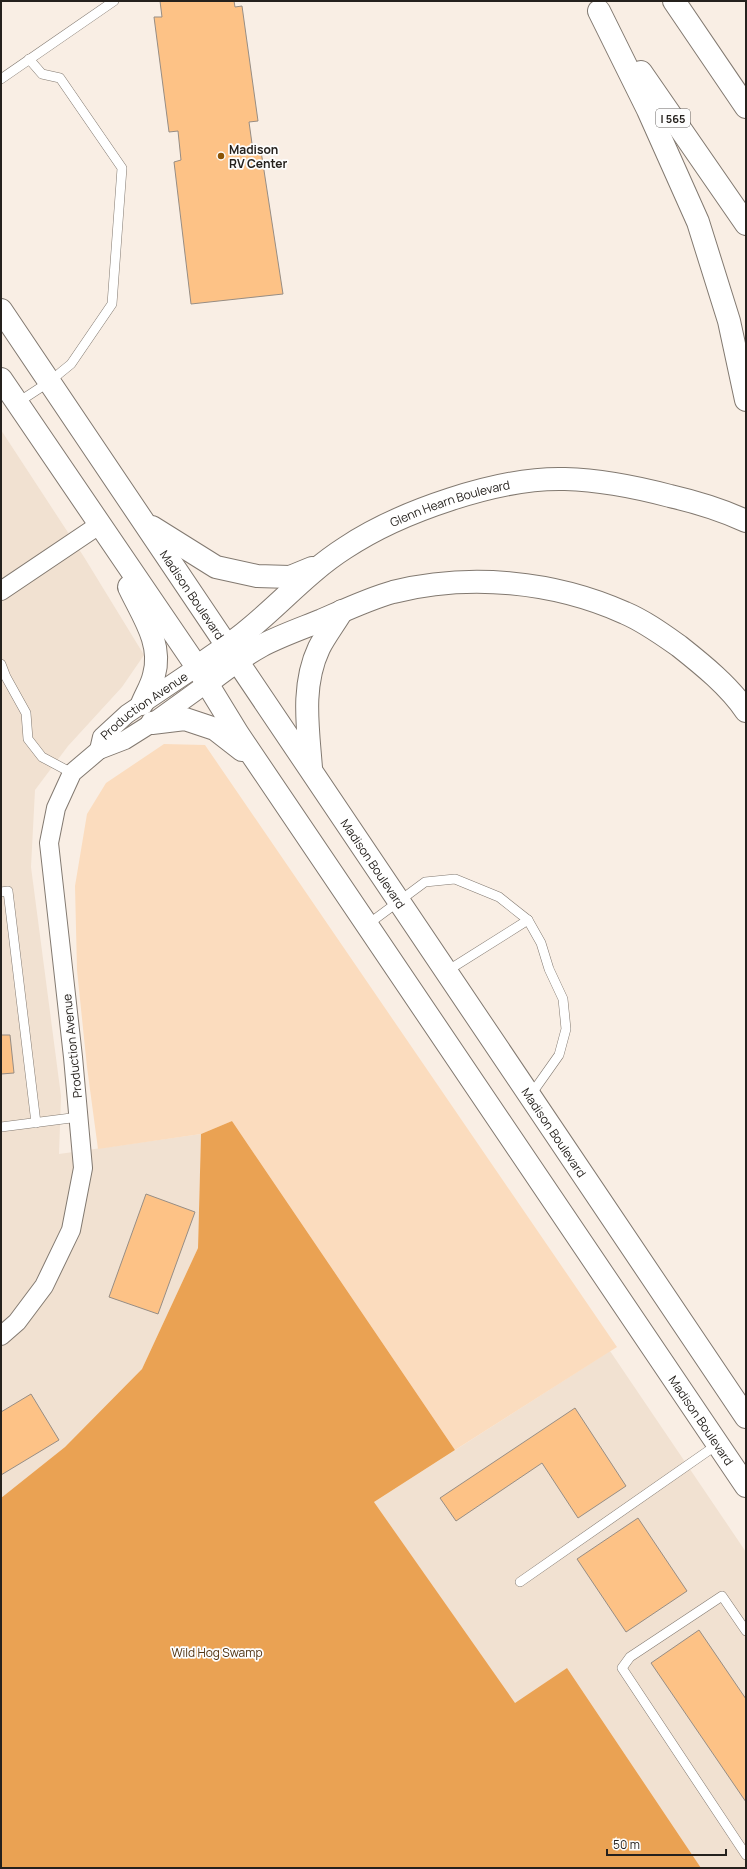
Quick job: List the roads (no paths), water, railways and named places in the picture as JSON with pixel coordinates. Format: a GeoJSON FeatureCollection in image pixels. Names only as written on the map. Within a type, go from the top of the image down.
{"type":"FeatureCollection","features":[{"type":"Feature","properties":{"kind":"main road"},"geometry":{"type":"LineString","coordinates":[[674,1],[746,107]]}},
{"type":"Feature","properties":{"kind":"main road"},"geometry":{"type":"LineString","coordinates":[[596,6],[648,110],[698,222],[729,321],[746,400]]}},
{"type":"Feature","properties":{"kind":"main road","name":"I 565"},"geometry":{"type":"LineString","coordinates":[[596,6],[746,224]]}},
{"type":"Feature","properties":{"kind":"main road","name":"Madison Boulevard"},"geometry":{"type":"LineString","coordinates":[[1,310],[746,1417]]}},
{"type":"Feature","properties":{"kind":"main road","name":"Madison Boulevard"},"geometry":{"type":"LineString","coordinates":[[1,379],[202,675],[256,761],[746,1486]]}},
{"type":"Feature","properties":{"kind":"main road","name":"Glenn Hearn Boulevard"},"geometry":{"type":"LineString","coordinates":[[202,675],[232,652],[249,629],[320,565],[346,547],[394,521],[472,493],[503,486],[563,479],[592,481],[634,487],[701,504],[746,521]]}},
{"type":"Feature","properties":{"kind":"main road"},"geometry":{"type":"LineString","coordinates":[[144,522],[216,567],[257,576],[290,578],[320,565]]}},
{"type":"Feature","properties":{"kind":"main road"},"geometry":{"type":"LineString","coordinates":[[99,525],[154,639],[157,657],[154,676],[142,704]]}},
{"type":"Feature","properties":{"kind":"main road","name":"Glenn Hearn Boulevard"},"geometry":{"type":"LineString","coordinates":[[232,652],[263,645],[392,593],[432,585],[514,583],[552,590],[589,600],[625,613],[660,632],[691,656],[719,681],[746,711]]}},
{"type":"Feature","properties":{"kind":"main road"},"geometry":{"type":"LineString","coordinates":[[312,771],[306,715],[309,680],[319,648],[342,612]]}},
{"type":"Feature","properties":{"kind":"main road"},"geometry":{"type":"LineString","coordinates":[[152,723],[186,719],[215,729],[256,761]]}},
{"type":"Feature","properties":{"kind":"street"},"geometry":{"type":"LineString","coordinates":[[2,588],[99,525]]}},
{"type":"Feature","properties":{"kind":"street","name":"Production Avenue"},"geometry":{"type":"LineString","coordinates":[[99,750],[102,737],[127,714],[142,704],[202,675]]}},
{"type":"Feature","properties":{"kind":"street","name":"Production Avenue"},"geometry":{"type":"LineString","coordinates":[[1,1336],[17,1322],[44,1286],[71,1230],[83,1168],[79,1117],[49,843],[56,808],[72,773],[99,750],[125,740],[152,723],[202,675]]}},
{"type":"Feature","properties":{"kind":"lane"},"geometry":{"type":"LineString","coordinates":[[1,79],[114,1]]}},
{"type":"Feature","properties":{"kind":"lane"},"geometry":{"type":"LineString","coordinates":[[17,403],[50,382],[71,364],[112,304],[122,168],[60,78],[42,74],[29,59]]}},
{"type":"Feature","properties":{"kind":"lane"},"geometry":{"type":"LineString","coordinates":[[1,664],[6,677],[26,713],[28,739],[42,757],[72,773]]}},
{"type":"Feature","properties":{"kind":"lane"},"geometry":{"type":"LineString","coordinates":[[367,925],[398,900],[425,882],[455,879],[500,897],[528,920],[541,943],[549,969],[563,999],[566,1029],[559,1055],[530,1096]]}},
{"type":"Feature","properties":{"kind":"lane"},"geometry":{"type":"LineString","coordinates":[[1,892],[8,891],[36,1123]]}},
{"type":"Feature","properties":{"kind":"lane"},"geometry":{"type":"LineString","coordinates":[[447,971],[528,920]]}},
{"type":"Feature","properties":{"kind":"lane"},"geometry":{"type":"LineString","coordinates":[[1,1127],[79,1117]]}},
{"type":"Feature","properties":{"kind":"lane"},"geometry":{"type":"LineString","coordinates":[[520,1582],[718,1444]]}},
{"type":"Feature","properties":{"kind":"lane"},"geometry":{"type":"LineString","coordinates":[[746,1631],[722,1596],[630,1657],[622,1668],[746,1855]]}},
{"type":"Feature","properties":{"kind":"place","name":"Madison RV Center"},"geometry":{"type":"Point","coordinates":[221,156]}},
{"type":"Feature","properties":{"kind":"park label","name":"Wild Hog Swamp"},"geometry":{"type":"Point","coordinates":[217,1652]}}]}
